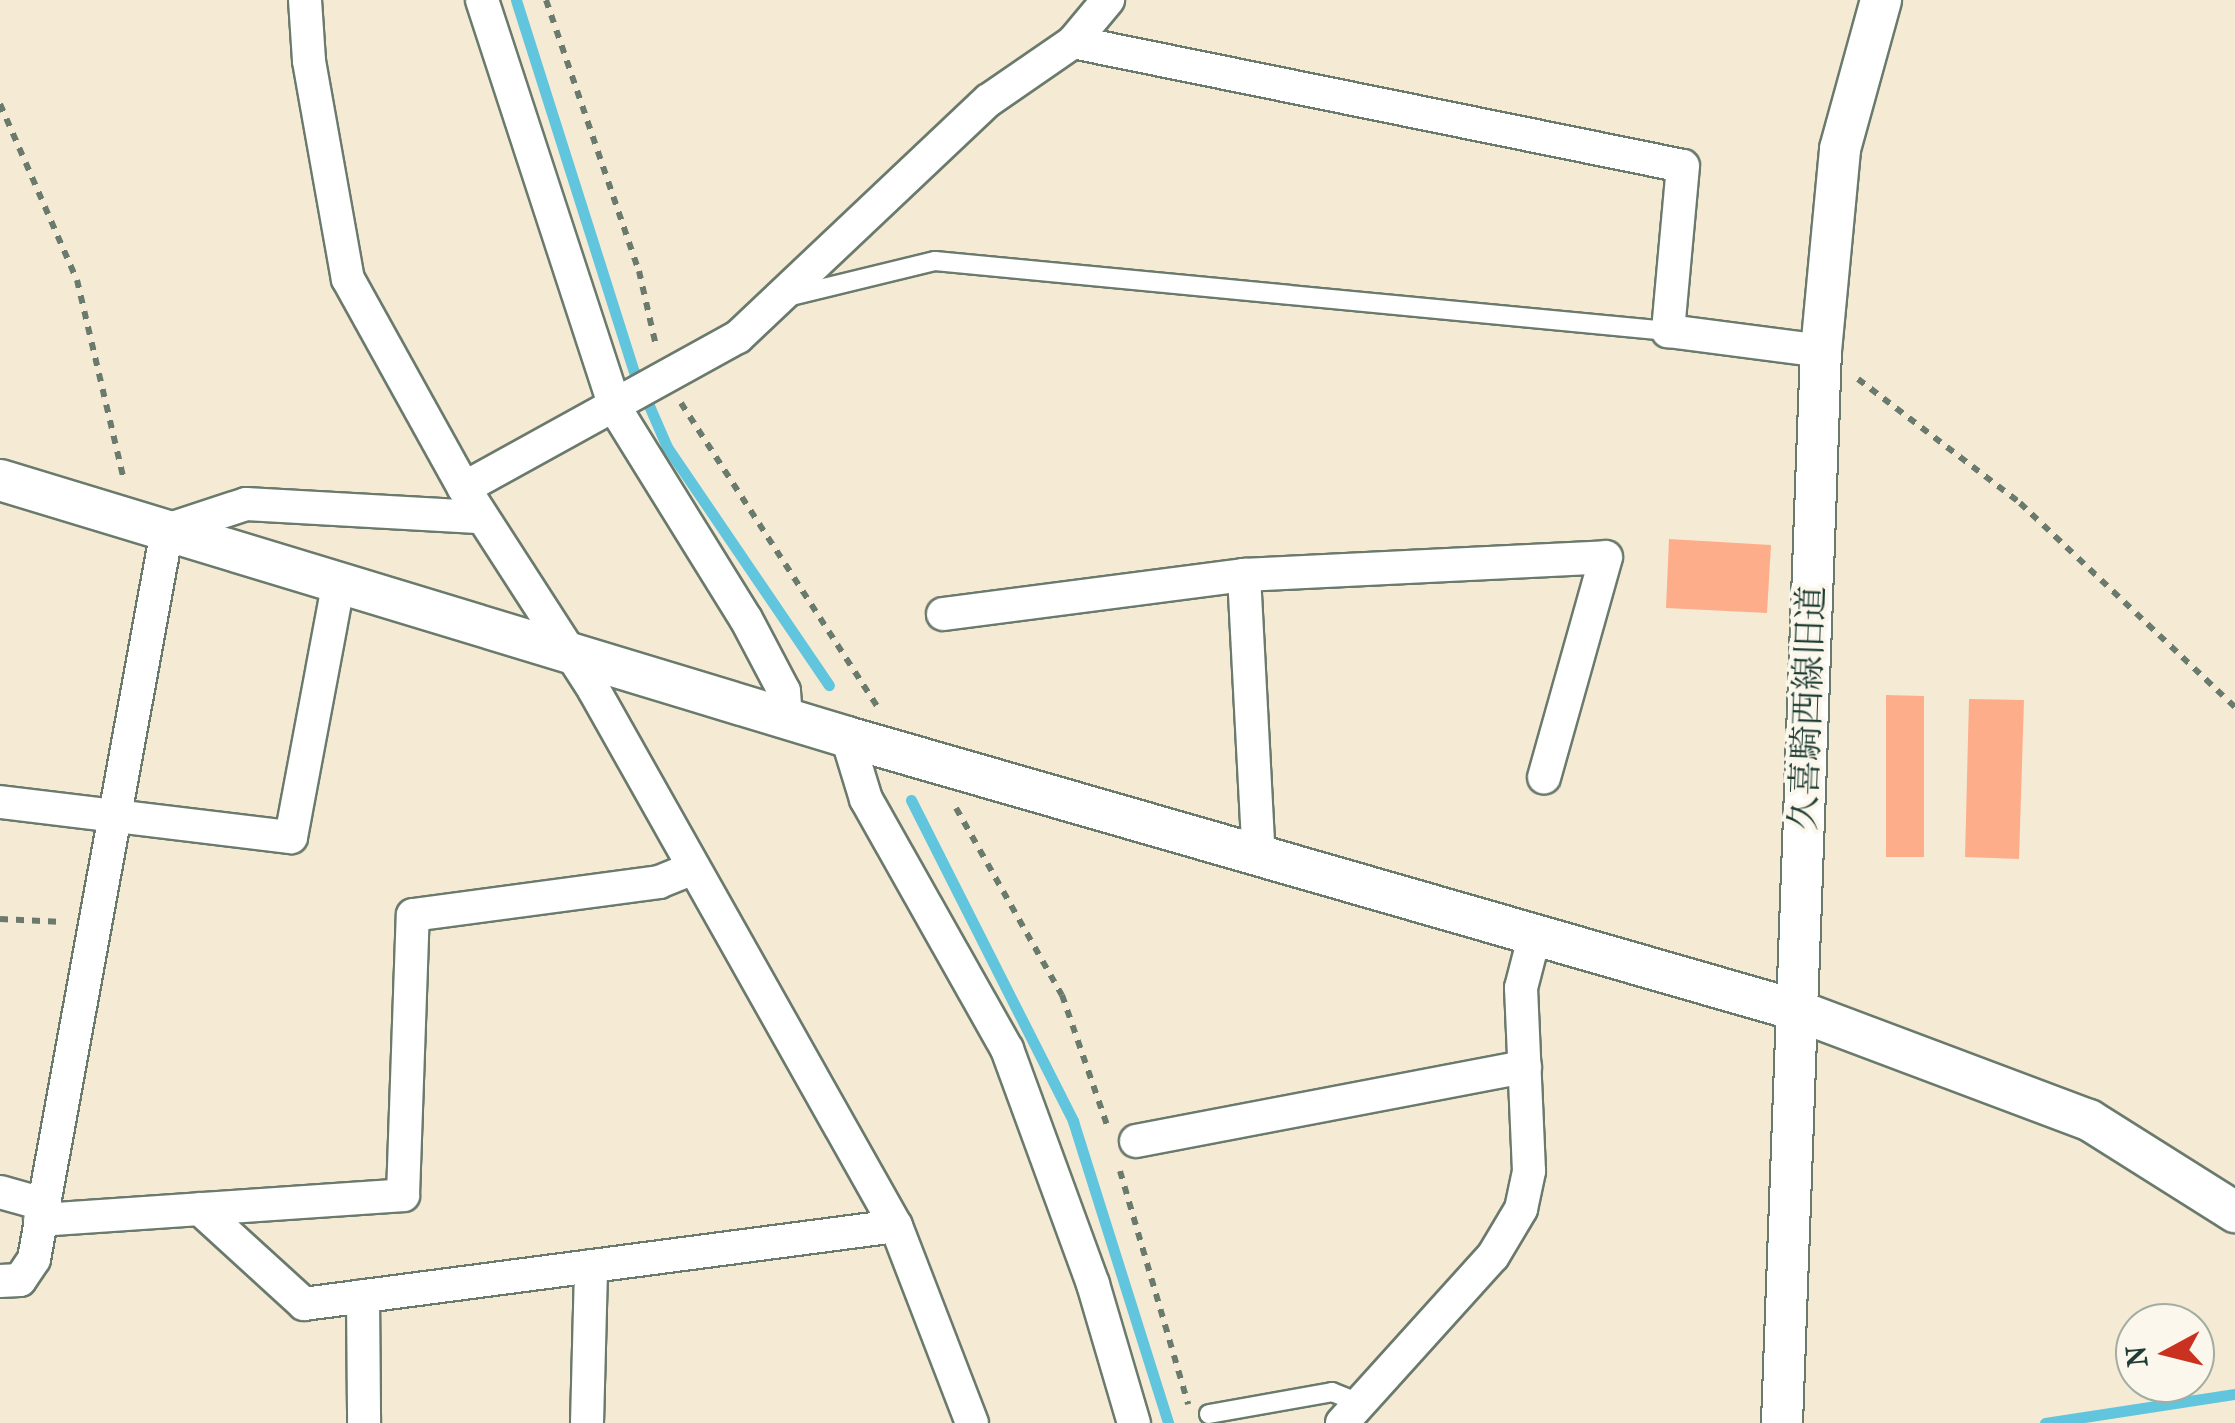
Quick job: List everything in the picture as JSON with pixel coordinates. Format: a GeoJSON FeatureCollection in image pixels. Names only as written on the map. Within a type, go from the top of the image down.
{"type":"FeatureCollection","features":[{"type":"Feature","properties":{"kind":"street"},"geometry":{"type":"LineString","coordinates":[[306,0],[309,61],[348,279],[464,488],[566,649],[896,1226],[972,1423]]}},
{"type":"Feature","properties":{"kind":"street"},"geometry":{"type":"LineString","coordinates":[[482,0],[615,408],[746,618],[784,691],[786,719]]}},
{"type":"Feature","properties":{"kind":"street"},"geometry":{"type":"LineString","coordinates":[[464,488],[738,337],[988,100],[1073,42],[1108,0]]}},
{"type":"Feature","properties":{"kind":"street","name":"久喜騎西線旧道"},"geometry":{"type":"LineString","coordinates":[[1782,1423],[1821,351],[1840,149],[1881,0]]}},
{"type":"Feature","properties":{"kind":"street"},"geometry":{"type":"LineString","coordinates":[[1073,42],[1683,166],[1668,331],[1821,351]]}},
{"type":"Feature","properties":{"kind":"street"},"geometry":{"type":"LineString","coordinates":[[0,480],[786,719],[863,728],[1259,858],[1796,1010],[2090,1120],[2235,1212]]}},
{"type":"Feature","properties":{"kind":"street"},"geometry":{"type":"LineString","coordinates":[[150,525],[246,504],[482,516]]}},
{"type":"Feature","properties":{"kind":"street"},"geometry":{"type":"LineString","coordinates":[[0,1281],[20,1280],[34,1259],[115,811],[150,525]]}},
{"type":"Feature","properties":{"kind":"street"},"geometry":{"type":"LineString","coordinates":[[944,614],[1244,575],[1606,556],[1544,777]]}},
{"type":"Feature","properties":{"kind":"street"},"geometry":{"type":"LineString","coordinates":[[1244,575],[1259,858]]}},
{"type":"Feature","properties":{"kind":"street"},"geometry":{"type":"LineString","coordinates":[[0,802],[115,811],[291,837],[338,581]]}},
{"type":"Feature","properties":{"kind":"street"},"geometry":{"type":"LineString","coordinates":[[863,728],[866,800],[906,859],[1007,1049],[1094,1284],[1134,1423]]}},
{"type":"Feature","properties":{"kind":"street"},"geometry":{"type":"LineString","coordinates":[[0,1192],[42,1212],[200,1209],[403,1195],[413,915],[659,882],[692,869]]}},
{"type":"Feature","properties":{"kind":"street"},"geometry":{"type":"LineString","coordinates":[[1351,1413],[1492,1256],[1521,1209],[1529,1171],[1522,988],[1535,934]]}},
{"type":"Feature","properties":{"kind":"street"},"geometry":{"type":"LineString","coordinates":[[1121,1145],[1525,1067]]}},
{"type":"Feature","properties":{"kind":"street"},"geometry":{"type":"LineString","coordinates":[[200,1209],[304,1304],[896,1226]]}},
{"type":"Feature","properties":{"kind":"street"},"geometry":{"type":"LineString","coordinates":[[587,1423],[591,1266]]}},
{"type":"Feature","properties":{"kind":"street"},"geometry":{"type":"LineString","coordinates":[[364,1296],[364,1423]]}},
{"type":"Feature","properties":{"kind":"lane"},"geometry":{"type":"LineString","coordinates":[[782,298],[934,261],[1668,331]]}},
{"type":"Feature","properties":{"kind":"lane"},"geometry":{"type":"LineString","coordinates":[[1200,1416],[1332,1392],[1351,1413]]}},
{"type":"Feature","properties":{"kind":"path"},"geometry":{"type":"LineString","coordinates":[[546,0],[639,270],[656,347]]}},
{"type":"Feature","properties":{"kind":"path"},"geometry":{"type":"LineString","coordinates":[[0,104],[77,280],[150,525]]}},
{"type":"Feature","properties":{"kind":"path"},"geometry":{"type":"LineString","coordinates":[[1821,351],[2020,503],[2235,707]]}},
{"type":"Feature","properties":{"kind":"path"},"geometry":{"type":"LineString","coordinates":[[685,410],[870,689],[863,728]]}},
{"type":"Feature","properties":{"kind":"path"},"geometry":{"type":"LineString","coordinates":[[953,789],[955,806],[1062,995],[1121,1145],[1200,1416]]}},
{"type":"Feature","properties":{"kind":"path"},"geometry":{"type":"LineString","coordinates":[[0,920],[95,924]]}},
{"type":"Feature","properties":{"kind":"building"},"geometry":{"type":"Polygon","coordinates":[[[1669,539],[1771,545],[1767,613],[1666,608],[1669,539]]]}},
{"type":"Feature","properties":{"kind":"building"},"geometry":{"type":"Polygon","coordinates":[[[1886,695],[1924,696],[1924,857],[1886,857],[1886,695]]]}},
{"type":"Feature","properties":{"kind":"building"},"geometry":{"type":"Polygon","coordinates":[[[1969,699],[2024,700],[2019,859],[1965,857],[1969,699]]]}},
{"type":"Feature","properties":{"kind":"waterway"},"geometry":{"type":"LineString","coordinates":[[516,0],[634,371],[667,447],[829,685]]}},
{"type":"Feature","properties":{"kind":"waterway"},"geometry":{"type":"LineString","coordinates":[[911,800],[1073,1121],[1168,1423]]}},
{"type":"Feature","properties":{"kind":"waterway"},"geometry":{"type":"LineString","coordinates":[[2045,1423],[2235,1394]]}}]}
